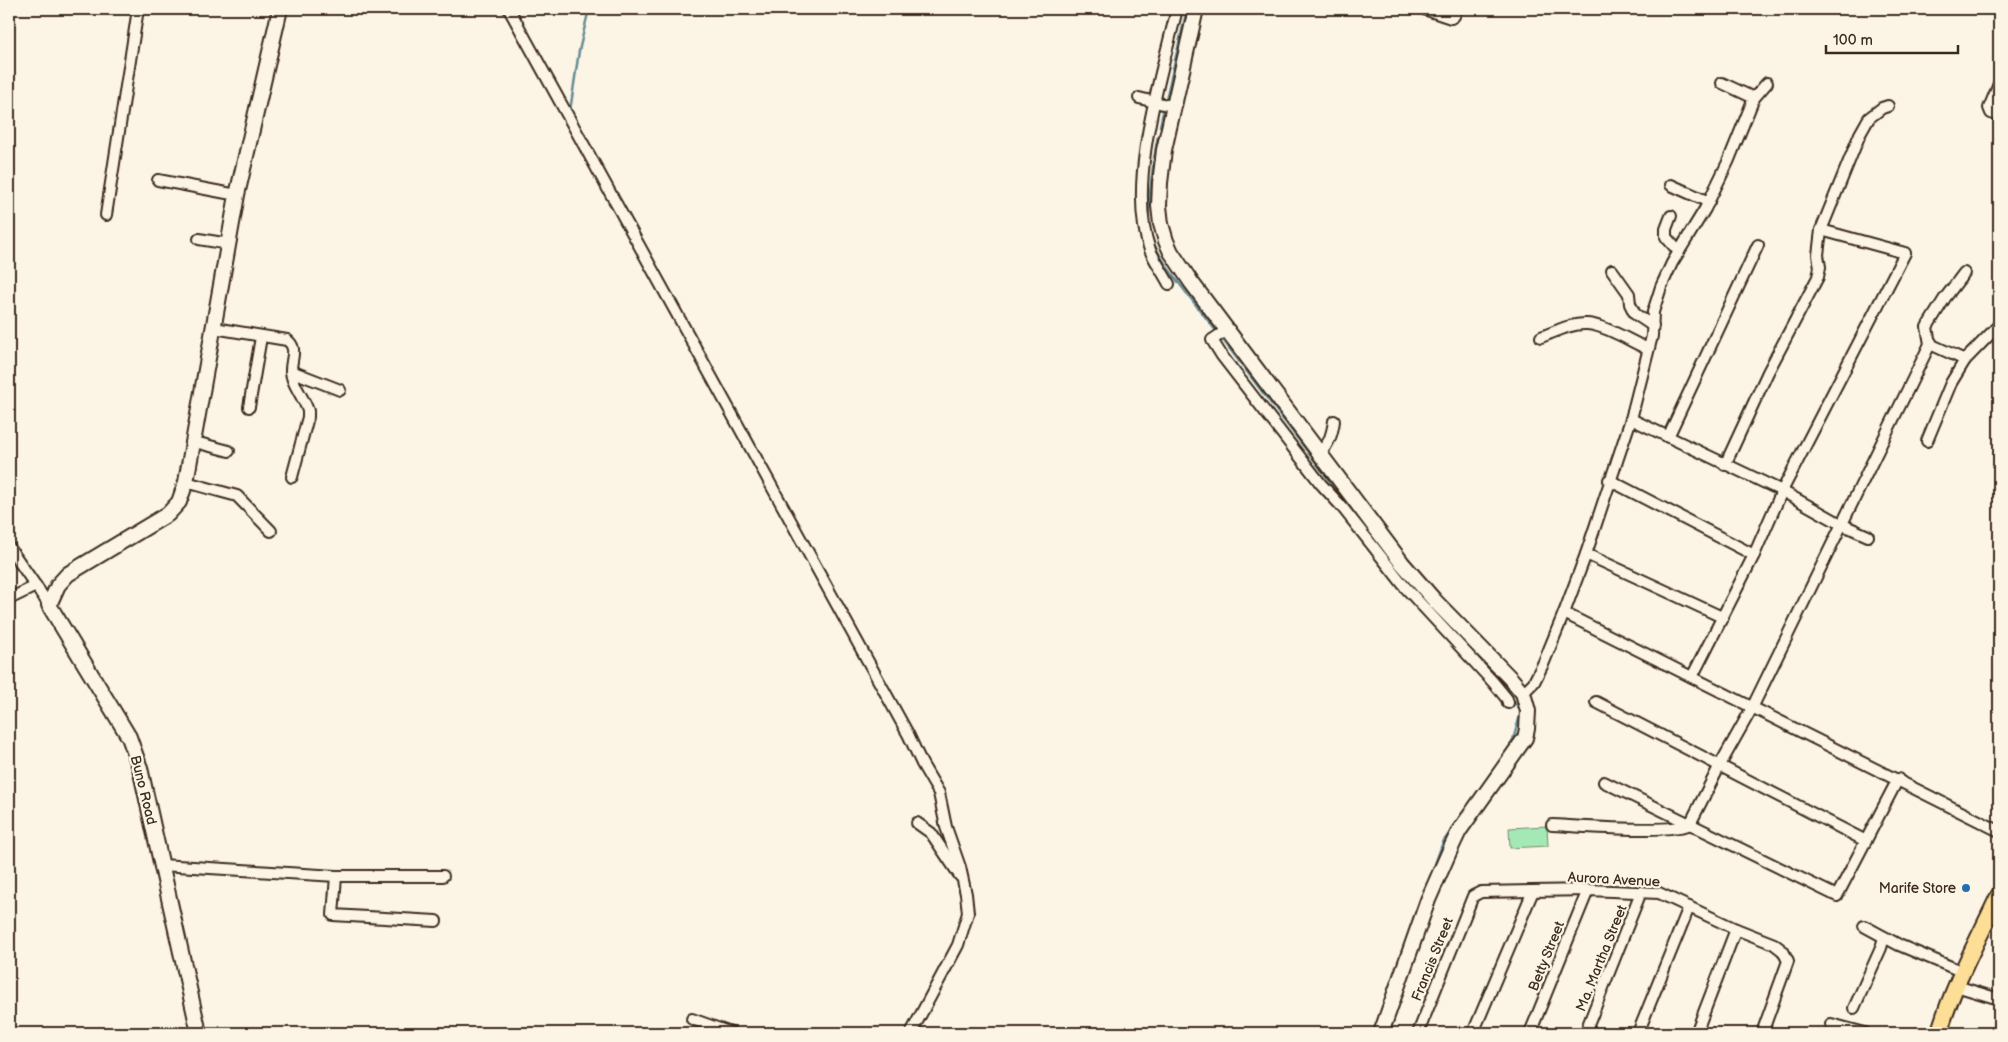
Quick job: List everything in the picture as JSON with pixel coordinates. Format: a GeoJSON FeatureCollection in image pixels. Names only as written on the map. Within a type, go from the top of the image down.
{"type":"FeatureCollection","features":[{"type":"Feature","properties":{"kind":"main road"},"geometry":{"type":"LineString","coordinates":[[1939,1033],[1959,979],[1999,895]]}},
{"type":"Feature","properties":{"kind":"street"},"geometry":{"type":"LineString","coordinates":[[106,215],[138,9]]}},
{"type":"Feature","properties":{"kind":"street"},"geometry":{"type":"LineString","coordinates":[[49,605],[58,585],[68,574],[168,514],[179,502],[186,482],[195,442],[237,195],[280,9]]}},
{"type":"Feature","properties":{"kind":"street"},"geometry":{"type":"LineString","coordinates":[[509,9],[939,793],[946,827],[963,881],[968,914],[959,942],[911,1033]]}},
{"type":"Feature","properties":{"kind":"street"},"geometry":{"type":"LineString","coordinates":[[1169,284],[1150,250],[1142,211],[1143,165],[1154,102],[1176,9]]}},
{"type":"Feature","properties":{"kind":"street"},"geometry":{"type":"LineString","coordinates":[[1196,9],[1168,133],[1160,183],[1159,206],[1163,232],[1171,252],[1227,330],[1402,563],[1435,601],[1469,634],[1523,693],[1528,711],[1525,738],[1460,831],[1453,844],[1428,900],[1381,1033]]}},
{"type":"Feature","properties":{"kind":"street"},"geometry":{"type":"LineString","coordinates":[[1424,9],[1451,18],[1457,9]]}},
{"type":"Feature","properties":{"kind":"street"},"geometry":{"type":"LineString","coordinates":[[1722,83],[1754,98]]}},
{"type":"Feature","properties":{"kind":"street"},"geometry":{"type":"LineString","coordinates":[[1523,693],[1534,682],[1564,613],[1586,554],[1609,480],[1631,419],[1661,287],[1679,252],[1709,202],[1728,162],[1754,98],[1767,83]]}},
{"type":"Feature","properties":{"kind":"street"},"geometry":{"type":"LineString","coordinates":[[1999,84],[1989,108],[1991,113],[1999,116]]}},
{"type":"Feature","properties":{"kind":"street"},"geometry":{"type":"LineString","coordinates":[[1139,98],[1174,107]]}},
{"type":"Feature","properties":{"kind":"street"},"geometry":{"type":"LineString","coordinates":[[1725,465],[1768,372],[1818,277],[1821,230],[1860,134],[1869,118],[1882,108],[1888,106]]}},
{"type":"Feature","properties":{"kind":"street"},"geometry":{"type":"LineString","coordinates":[[1150,129],[1168,133]]}},
{"type":"Feature","properties":{"kind":"street"},"geometry":{"type":"LineString","coordinates":[[158,180],[237,195]]}},
{"type":"Feature","properties":{"kind":"street"},"geometry":{"type":"LineString","coordinates":[[1671,185],[1709,202]]}},
{"type":"Feature","properties":{"kind":"street"},"geometry":{"type":"LineString","coordinates":[[1671,216],[1666,230],[1666,237],[1679,252]]}},
{"type":"Feature","properties":{"kind":"street"},"geometry":{"type":"LineString","coordinates":[[1692,677],[1754,555],[1782,491],[1905,252],[1821,230]]}},
{"type":"Feature","properties":{"kind":"street"},"geometry":{"type":"LineString","coordinates":[[199,239],[229,244]]}},
{"type":"Feature","properties":{"kind":"street"},"geometry":{"type":"LineString","coordinates":[[1668,437],[1758,245]]}},
{"type":"Feature","properties":{"kind":"street"},"geometry":{"type":"LineString","coordinates":[[1612,270],[1628,294],[1635,314],[1653,326]]}},
{"type":"Feature","properties":{"kind":"street"},"geometry":{"type":"LineString","coordinates":[[1552,825],[1646,829],[1684,828],[1690,824],[1752,708],[1930,343],[1927,327],[1945,298],[1964,273]]}},
{"type":"Feature","properties":{"kind":"street"},"geometry":{"type":"LineString","coordinates":[[1541,337],[1572,326],[1587,324],[1601,327],[1648,350]]}},
{"type":"Feature","properties":{"kind":"street"},"geometry":{"type":"LineString","coordinates":[[1927,441],[1951,383],[1965,360],[1999,325]]}},
{"type":"Feature","properties":{"kind":"street"},"geometry":{"type":"LineString","coordinates":[[214,328],[287,340],[292,344],[294,350],[291,371],[308,411],[292,477]]}},
{"type":"Feature","properties":{"kind":"street"},"geometry":{"type":"LineString","coordinates":[[1227,330],[1212,340],[1222,356],[1321,484],[1342,507],[1405,587],[1493,682],[1507,699],[1508,703]]}},
{"type":"Feature","properties":{"kind":"street"},"geometry":{"type":"LineString","coordinates":[[249,407],[261,337]]}},
{"type":"Feature","properties":{"kind":"street"},"geometry":{"type":"LineString","coordinates":[[1930,343],[1965,360]]}},
{"type":"Feature","properties":{"kind":"street"},"geometry":{"type":"LineString","coordinates":[[291,371],[340,390]]}},
{"type":"Feature","properties":{"kind":"street"},"geometry":{"type":"LineString","coordinates":[[1631,419],[1782,491],[1841,524],[1868,536]]}},
{"type":"Feature","properties":{"kind":"street"},"geometry":{"type":"LineString","coordinates":[[1320,454],[1327,446],[1332,435],[1334,421]]}},
{"type":"Feature","properties":{"kind":"street"},"geometry":{"type":"LineString","coordinates":[[195,442],[229,451]]}},
{"type":"Feature","properties":{"kind":"street"},"geometry":{"type":"LineString","coordinates":[[1609,480],[1754,555]]}},
{"type":"Feature","properties":{"kind":"street"},"geometry":{"type":"LineString","coordinates":[[186,482],[237,496],[271,531]]}},
{"type":"Feature","properties":{"kind":"street","name":"Buno Road"},"geometry":{"type":"LineString","coordinates":[[9,547],[49,605],[129,737],[140,768],[199,1033]]}},
{"type":"Feature","properties":{"kind":"street"},"geometry":{"type":"LineString","coordinates":[[1586,554],[1722,616]]}},
{"type":"Feature","properties":{"kind":"street"},"geometry":{"type":"LineString","coordinates":[[9,599],[36,586]]}},
{"type":"Feature","properties":{"kind":"street"},"geometry":{"type":"LineString","coordinates":[[1564,613],[1999,831]]}},
{"type":"Feature","properties":{"kind":"street"},"geometry":{"type":"LineString","coordinates":[[1596,702],[1866,840]]}},
{"type":"Feature","properties":{"kind":"street"},"geometry":{"type":"LineString","coordinates":[[1604,782],[1835,896],[1839,895],[1898,779]]}},
{"type":"Feature","properties":{"kind":"street"},"geometry":{"type":"LineString","coordinates":[[917,823],[931,833],[963,881]]}},
{"type":"Feature","properties":{"kind":"street"},"geometry":{"type":"LineString","coordinates":[[161,865],[336,876],[443,876]]}},
{"type":"Feature","properties":{"kind":"street"},"geometry":{"type":"LineString","coordinates":[[336,876],[333,915],[436,921]]}},
{"type":"Feature","properties":{"kind":"street","name":"Aurora Avenue"},"geometry":{"type":"LineString","coordinates":[[1473,896],[1481,892],[1588,890],[1659,893],[1736,929],[1763,939],[1783,951],[1788,961],[1762,1033]]}},
{"type":"Feature","properties":{"kind":"street","name":"Betty Street"},"geometry":{"type":"LineString","coordinates":[[1530,1033],[1588,890]]}},
{"type":"Feature","properties":{"kind":"street"},"geometry":{"type":"LineString","coordinates":[[1473,1033],[1533,891]]}},
{"type":"Feature","properties":{"kind":"street","name":"Ma. Martha Street"},"geometry":{"type":"LineString","coordinates":[[1585,1033],[1641,892]]}},
{"type":"Feature","properties":{"kind":"street","name":"Francis Street"},"geometry":{"type":"LineString","coordinates":[[1418,1033],[1473,896]]}},
{"type":"Feature","properties":{"kind":"street"},"geometry":{"type":"LineString","coordinates":[[1638,1033],[1689,907]]}},
{"type":"Feature","properties":{"kind":"street"},"geometry":{"type":"LineString","coordinates":[[1864,926],[1959,979],[1999,998]]}},
{"type":"Feature","properties":{"kind":"street"},"geometry":{"type":"LineString","coordinates":[[1696,1033],[1736,929]]}},
{"type":"Feature","properties":{"kind":"street"},"geometry":{"type":"LineString","coordinates":[[1854,1008],[1881,948],[1884,937]]}},
{"type":"Feature","properties":{"kind":"street"},"geometry":{"type":"LineString","coordinates":[[692,1019],[731,1033]]}},
{"type":"Feature","properties":{"kind":"street"},"geometry":{"type":"LineString","coordinates":[[1832,1024],[1865,1033]]}},
{"type":"Feature","properties":{"kind":"green space"},"geometry":{"type":"Polygon","coordinates":[[[1547,826],[1548,846],[1510,848],[1509,828],[1547,826]]]}},
{"type":"Feature","properties":{"kind":"waterway"},"geometry":{"type":"LineString","coordinates":[[570,111],[579,51],[589,9]]}},
{"type":"Feature","properties":{"kind":"waterway"},"geometry":{"type":"LineString","coordinates":[[1166,99],[1187,9]]}},
{"type":"Feature","properties":{"kind":"waterway"},"geometry":{"type":"LineString","coordinates":[[1160,126],[1164,108]]}},
{"type":"Feature","properties":{"kind":"waterway"},"geometry":{"type":"LineString","coordinates":[[1158,136],[1150,198],[1150,232],[1160,256],[1178,283],[1216,331]]}},
{"type":"Feature","properties":{"kind":"waterway"},"geometry":{"type":"LineString","coordinates":[[1223,340],[1382,550]]}},
{"type":"Feature","properties":{"kind":"waterway"},"geometry":{"type":"LineString","coordinates":[[1497,679],[1507,690],[1521,712],[1512,743],[1500,761]]}},
{"type":"Feature","properties":{"kind":"waterway"},"geometry":{"type":"LineString","coordinates":[[1430,878],[1443,842],[1454,827]]}},
{"type":"Feature","properties":{"kind":"waterway"},"geometry":{"type":"LineString","coordinates":[[1373,1033],[1380,1015]]}},
{"type":"Feature","properties":{"kind":"place","name":"Marife Store"},"geometry":{"type":"Point","coordinates":[1966,888]}}]}
